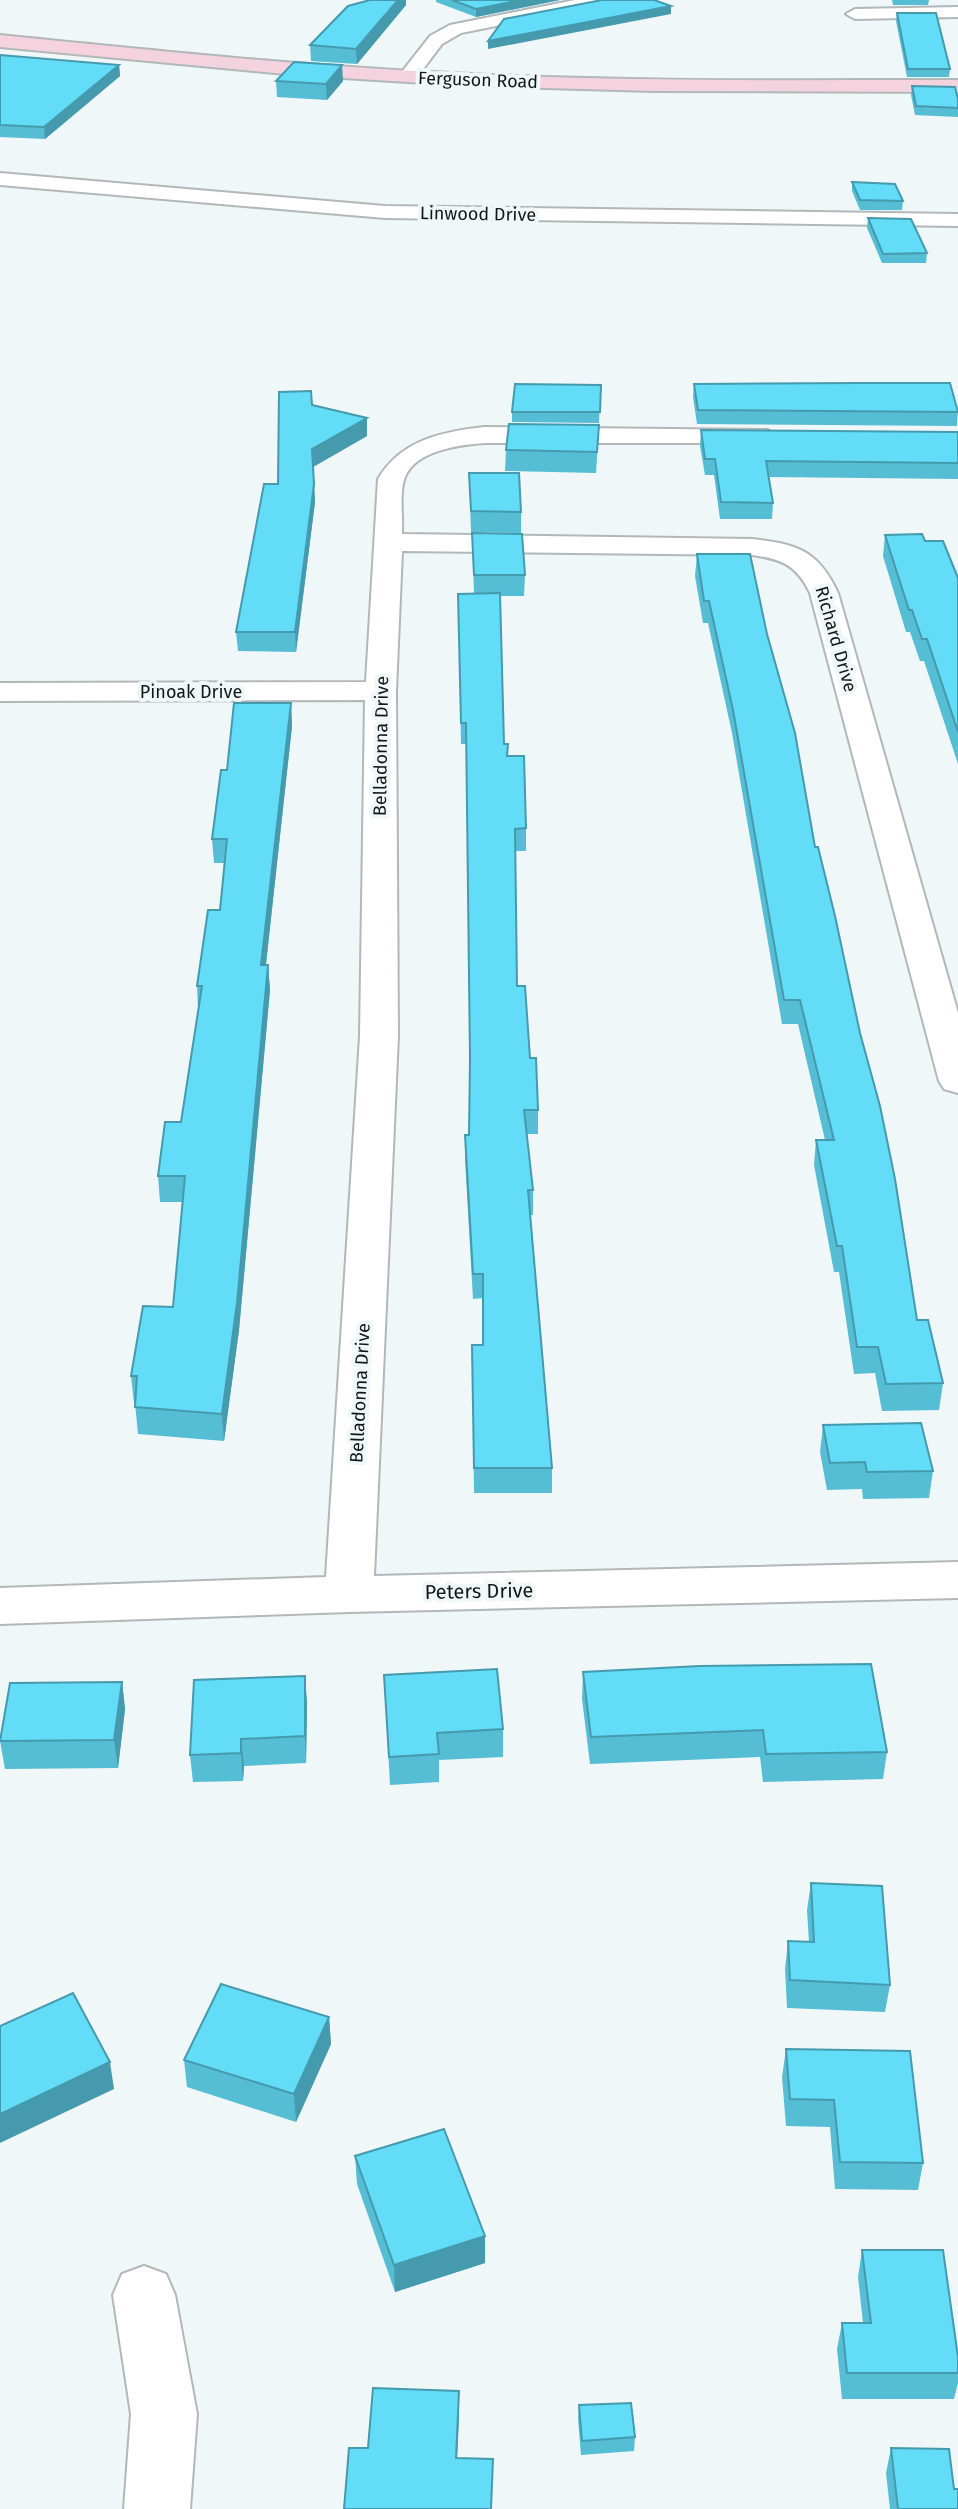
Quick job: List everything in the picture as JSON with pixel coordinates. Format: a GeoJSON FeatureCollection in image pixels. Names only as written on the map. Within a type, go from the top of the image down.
{"type":"FeatureCollection","features":[{"type":"Feature","properties":{"kind":"street"},"geometry":{"type":"LineString","coordinates":[[407,77],[436,40],[447,32],[601,0]]}},
{"type":"Feature","properties":{"kind":"street"},"geometry":{"type":"LineString","coordinates":[[855,14],[958,12]]}},
{"type":"Feature","properties":{"kind":"street","name":"Ferguson Road"},"geometry":{"type":"LineString","coordinates":[[0,41],[201,62],[407,77],[598,84],[958,86]]}},
{"type":"Feature","properties":{"kind":"street","name":"Linwood Drive"},"geometry":{"type":"LineString","coordinates":[[0,179],[385,212],[958,220]]}},
{"type":"Feature","properties":{"kind":"street","name":"Belladonna Drive"},"geometry":{"type":"LineString","coordinates":[[349,1594],[379,1036],[381,691],[386,542],[389,492],[394,471],[411,455],[445,442],[504,433],[792,436]]}},
{"type":"Feature","properties":{"kind":"street","name":"Richard Drive"},"geometry":{"type":"LineString","coordinates":[[386,542],[741,547],[778,550],[804,559],[811,565],[824,593],[958,1081]]}},
{"type":"Feature","properties":{"kind":"street","name":"Pinoak Drive"},"geometry":{"type":"LineString","coordinates":[[0,692],[381,691]]}},
{"type":"Feature","properties":{"kind":"street","name":"Peters Drive"},"geometry":{"type":"LineString","coordinates":[[0,1606],[349,1594],[958,1580]]}},
{"type":"Feature","properties":{"kind":"street"},"geometry":{"type":"LineString","coordinates":[[144,2295],[164,2414],[157,2509]]}},
{"type":"Feature","properties":{"kind":"building"},"geometry":{"type":"Polygon","coordinates":[[[370,0],[398,0],[356,49],[310,45],[348,6],[370,0]]]}},
{"type":"Feature","properties":{"kind":"building"},"geometry":{"type":"Polygon","coordinates":[[[452,0],[521,0],[476,9],[452,0]]]}},
{"type":"Feature","properties":{"kind":"building"},"geometry":{"type":"Polygon","coordinates":[[[602,0],[654,0],[671,6],[488,41],[504,19],[602,0]]]}},
{"type":"Feature","properties":{"kind":"building"},"geometry":{"type":"Polygon","coordinates":[[[897,13],[936,13],[950,69],[908,69],[897,13]]]}},
{"type":"Feature","properties":{"kind":"building"},"geometry":{"type":"Polygon","coordinates":[[[0,55],[119,65],[44,127],[0,125],[0,55]]]}},
{"type":"Feature","properties":{"kind":"building"},"geometry":{"type":"Polygon","coordinates":[[[294,62],[342,65],[326,84],[276,81],[294,62]]]}},
{"type":"Feature","properties":{"kind":"building"},"geometry":{"type":"Polygon","coordinates":[[[912,86],[955,87],[958,108],[916,106],[912,86]]]}},
{"type":"Feature","properties":{"kind":"building"},"geometry":{"type":"Polygon","coordinates":[[[852,182],[895,184],[903,201],[860,200],[852,182]]]}},
{"type":"Feature","properties":{"kind":"building"},"geometry":{"type":"Polygon","coordinates":[[[868,218],[911,219],[927,253],[883,254],[868,218]]]}},
{"type":"Feature","properties":{"kind":"building"},"geometry":{"type":"Polygon","coordinates":[[[950,383],[958,412],[698,410],[694,384],[950,383]]]}},
{"type":"Feature","properties":{"kind":"building"},"geometry":{"type":"Polygon","coordinates":[[[515,384],[601,385],[600,412],[512,412],[515,384]]]}},
{"type":"Feature","properties":{"kind":"building"},"geometry":{"type":"Polygon","coordinates":[[[311,391],[312,405],[367,418],[312,449],[314,484],[295,632],[236,632],[264,484],[278,484],[279,392],[311,391]]]}},
{"type":"Feature","properties":{"kind":"building"},"geometry":{"type":"Polygon","coordinates":[[[509,424],[599,425],[597,452],[506,450],[509,424]]]}},
{"type":"Feature","properties":{"kind":"building"},"geometry":{"type":"Polygon","coordinates":[[[701,430],[958,432],[958,463],[766,461],[773,503],[721,502],[715,459],[705,459],[701,430]]]}},
{"type":"Feature","properties":{"kind":"building"},"geometry":{"type":"Polygon","coordinates":[[[469,473],[519,473],[521,512],[471,511],[469,473]]]}},
{"type":"Feature","properties":{"kind":"building"},"geometry":{"type":"Polygon","coordinates":[[[472,533],[522,534],[525,575],[474,575],[472,533]]]}},
{"type":"Feature","properties":{"kind":"building"},"geometry":{"type":"Polygon","coordinates":[[[922,534],[925,541],[943,541],[958,578],[958,732],[927,639],[922,639],[912,610],[909,610],[885,535],[922,534]]]}},
{"type":"Feature","properties":{"kind":"building"},"geometry":{"type":"Polygon","coordinates":[[[697,554],[750,554],[767,634],[795,733],[815,847],[818,847],[860,1033],[880,1106],[917,1320],[928,1320],[943,1383],[886,1384],[878,1347],[857,1347],[842,1246],[837,1246],[816,1140],[834,1140],[800,1000],[784,1000],[733,710],[709,601],[704,601],[697,554]]]}},
{"type":"Feature","properties":{"kind":"building"},"geometry":{"type":"Polygon","coordinates":[[[500,593],[504,744],[508,744],[507,756],[524,756],[526,828],[515,829],[517,986],[525,986],[530,1058],[536,1058],[538,1110],[524,1110],[533,1190],[528,1190],[552,1468],[474,1468],[472,1345],[483,1345],[483,1274],[473,1274],[465,1135],[469,1135],[470,1058],[466,723],[461,723],[458,594],[500,593]]]}},
{"type":"Feature","properties":{"kind":"building"},"geometry":{"type":"Polygon","coordinates":[[[234,703],[291,703],[261,965],[268,965],[237,1303],[222,1414],[135,1407],[137,1376],[131,1376],[143,1306],[173,1307],[185,1176],[158,1176],[165,1122],[181,1122],[202,986],[197,986],[208,910],[220,910],[227,839],[212,839],[221,770],[227,770],[234,703]]]}},
{"type":"Feature","properties":{"kind":"building"},"geometry":{"type":"Polygon","coordinates":[[[921,1423],[933,1471],[867,1472],[865,1462],[830,1463],[823,1425],[921,1423]]]}},
{"type":"Feature","properties":{"kind":"building"},"geometry":{"type":"Polygon","coordinates":[[[871,1664],[887,1752],[766,1754],[763,1730],[591,1737],[583,1672],[700,1666],[871,1664]]]}},
{"type":"Feature","properties":{"kind":"building"},"geometry":{"type":"Polygon","coordinates":[[[497,1669],[503,1729],[437,1733],[439,1754],[389,1757],[384,1675],[497,1669]]]}},
{"type":"Feature","properties":{"kind":"building"},"geometry":{"type":"Polygon","coordinates":[[[305,1676],[305,1736],[241,1739],[241,1753],[190,1755],[194,1680],[305,1676]]]}},
{"type":"Feature","properties":{"kind":"building"},"geometry":{"type":"Polygon","coordinates":[[[122,1682],[114,1740],[0,1741],[10,1683],[122,1682]]]}},
{"type":"Feature","properties":{"kind":"building"},"geometry":{"type":"Polygon","coordinates":[[[811,1883],[882,1886],[890,1985],[790,1980],[788,1941],[814,1942],[811,1883]]]}},
{"type":"Feature","properties":{"kind":"building"},"geometry":{"type":"Polygon","coordinates":[[[221,1984],[329,2017],[294,2094],[184,2060],[221,1984]]]}},
{"type":"Feature","properties":{"kind":"building"},"geometry":{"type":"Polygon","coordinates":[[[73,1993],[110,2062],[0,2114],[0,2026],[73,1993]]]}},
{"type":"Feature","properties":{"kind":"building"},"geometry":{"type":"Polygon","coordinates":[[[786,2049],[910,2051],[923,2163],[840,2162],[834,2100],[790,2099],[786,2049]]]}},
{"type":"Feature","properties":{"kind":"building"},"geometry":{"type":"Polygon","coordinates":[[[444,2129],[485,2236],[394,2265],[355,2156],[444,2129]]]}},
{"type":"Feature","properties":{"kind":"building"},"geometry":{"type":"Polygon","coordinates":[[[862,2250],[943,2250],[958,2373],[847,2373],[842,2323],[871,2323],[862,2250]]]}},
{"type":"Feature","properties":{"kind":"building"},"geometry":{"type":"Polygon","coordinates":[[[373,2388],[459,2391],[456,2458],[493,2459],[491,2509],[344,2509],[349,2448],[368,2448],[373,2388]]]}},
{"type":"Feature","properties":{"kind":"building"},"geometry":{"type":"Polygon","coordinates":[[[631,2403],[635,2437],[582,2441],[579,2405],[631,2403]]]}},
{"type":"Feature","properties":{"kind":"building"},"geometry":{"type":"Polygon","coordinates":[[[891,2448],[949,2449],[954,2489],[958,2489],[958,2509],[898,2509],[891,2448]]]}}]}
